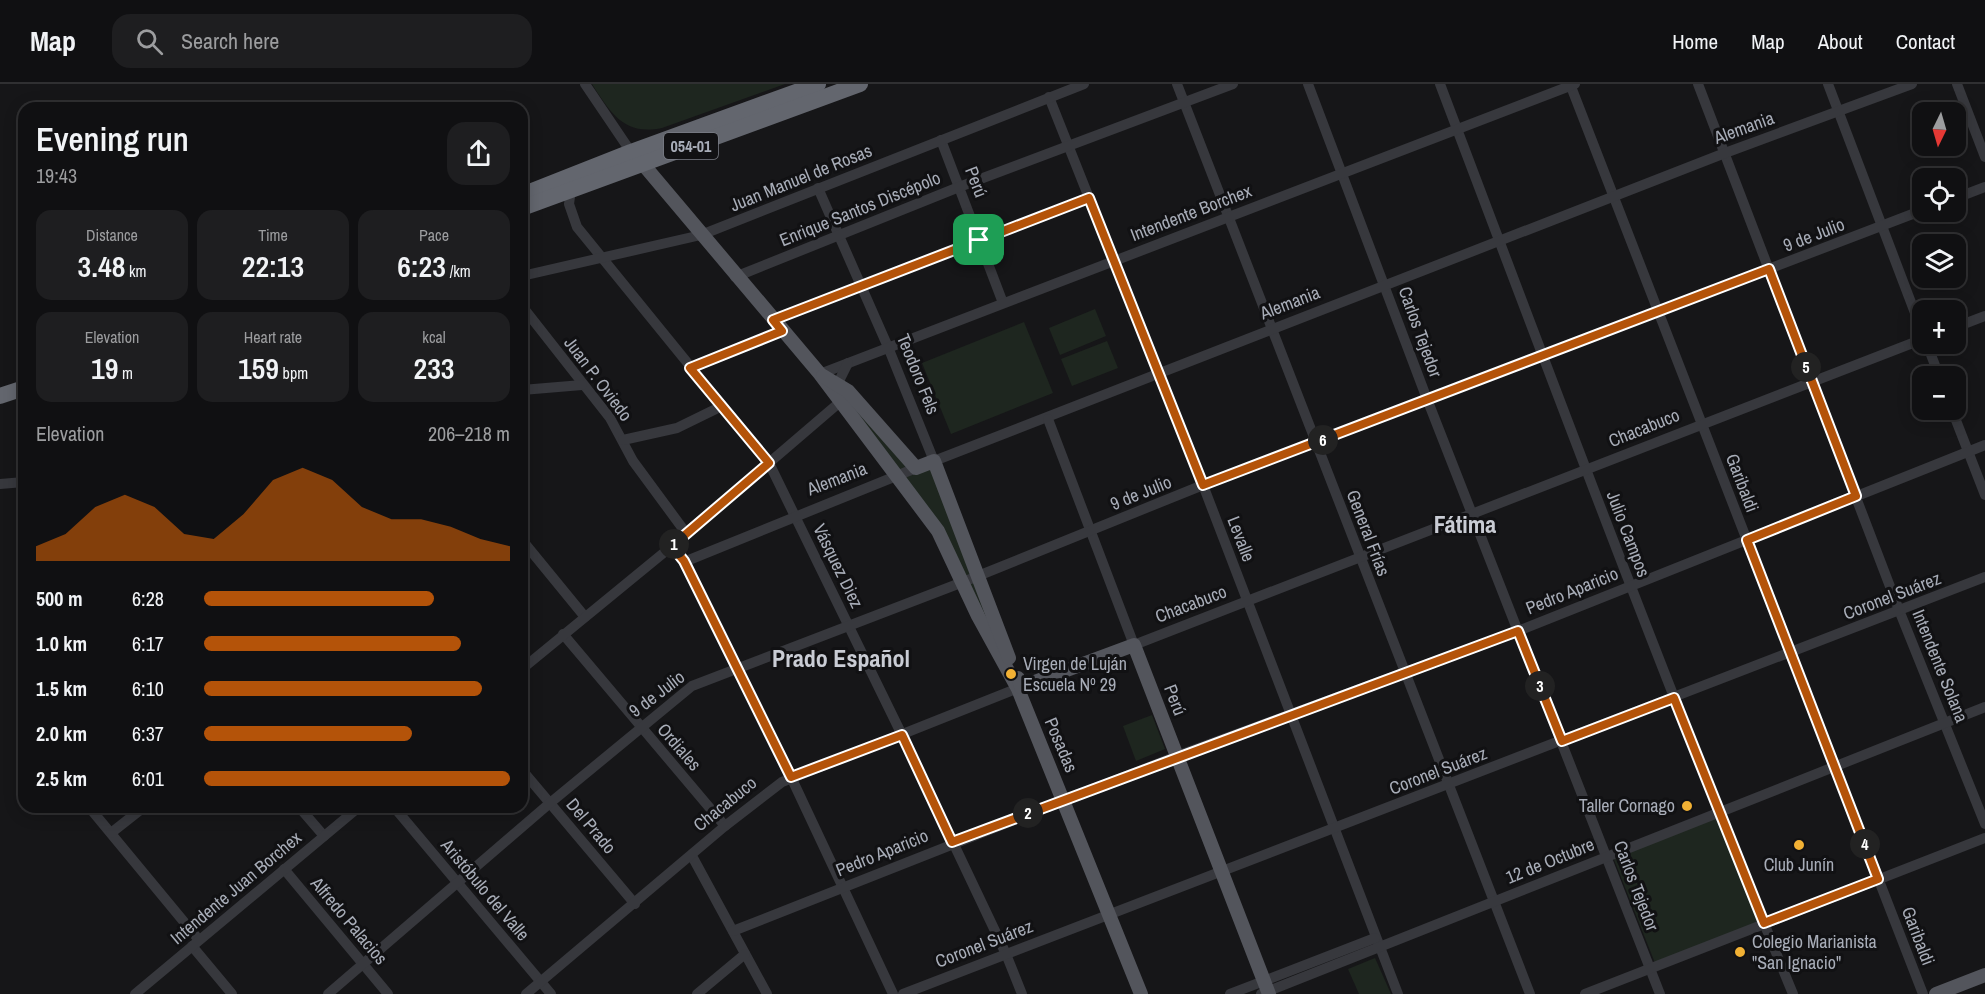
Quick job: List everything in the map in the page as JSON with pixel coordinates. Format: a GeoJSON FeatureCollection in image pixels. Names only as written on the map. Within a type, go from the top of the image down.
{"type":"FeatureCollection","features":[{"type":"Feature","properties":{"kind":"highway","name":"054-01"},"geometry":{"type":"LineString","coordinates":[[528,193],[630,152],[818,84]]}},
{"type":"Feature","properties":{"kind":"highway","name":"054-01"},"geometry":{"type":"LineString","coordinates":[[528,206],[860,84]]}},
{"type":"Feature","properties":{"kind":"highway"},"geometry":{"type":"LineString","coordinates":[[0,396],[18,390]]}},
{"type":"Feature","properties":{"kind":"main road","name":"Posadas"},"geometry":{"type":"LineString","coordinates":[[630,152],[644,163],[735,277],[820,374],[938,531],[1020,688]]}},
{"type":"Feature","properties":{"kind":"main road"},"geometry":{"type":"LineString","coordinates":[[820,374],[842,385],[916,468]]}},
{"type":"Feature","properties":{"kind":"main road","name":"Alemania"},"geometry":{"type":"LineString","coordinates":[[916,468],[934,461]]}},
{"type":"Feature","properties":{"kind":"main road","name":"Teodoro Fels"},"geometry":{"type":"LineString","coordinates":[[934,461],[978,576]]}},
{"type":"Feature","properties":{"kind":"main road","name":"Posadas"},"geometry":{"type":"LineString","coordinates":[[978,576],[1141,994]]}},
{"type":"Feature","properties":{"kind":"main road","name":"Chacabuco"},"geometry":{"type":"LineString","coordinates":[[1020,688],[1134,645]]}},
{"type":"Feature","properties":{"kind":"main road","name":"Perú"},"geometry":{"type":"LineString","coordinates":[[1134,645],[1266,990]]}},
{"type":"Feature","properties":{"kind":"main road"},"geometry":{"type":"LineString","coordinates":[[1936,994],[1985,975]]}},
{"type":"Feature","properties":{"kind":"street"},"geometry":{"type":"LineString","coordinates":[[585,84],[630,152]]}},
{"type":"Feature","properties":{"kind":"street","name":"Juan Manuel de Rosas"},"geometry":{"type":"LineString","coordinates":[[528,275],[602,260],[701,235],[1084,84]]}},
{"type":"Feature","properties":{"kind":"street","name":"General Frías"},"geometry":{"type":"LineString","coordinates":[[1177,84],[1530,994]]}},
{"type":"Feature","properties":{"kind":"street","name":"Enrique Santos Discépolo"},"geometry":{"type":"LineString","coordinates":[[735,277],[959,187],[1233,84]]}},
{"type":"Feature","properties":{"kind":"street","name":"Carlos Tejedor"},"geometry":{"type":"LineString","coordinates":[[1308,84],[1427,399],[1660,994]]}},
{"type":"Feature","properties":{"kind":"street","name":"Julio Campos"},"geometry":{"type":"LineString","coordinates":[[1440,84],[1454,128],[1630,586],[1718,812],[1794,994]]}},
{"type":"Feature","properties":{"kind":"street","name":"Intendente Solana"},"geometry":{"type":"LineString","coordinates":[[1698,84],[1899,610],[1985,824]]}},
{"type":"Feature","properties":{"kind":"street"},"geometry":{"type":"LineString","coordinates":[[1828,84],[1912,305]]}},
{"type":"Feature","properties":{"kind":"street","name":"Alemania"},"geometry":{"type":"LineString","coordinates":[[934,461],[1048,419],[1272,328],[1614,198],[1725,153],[1912,84]]}},
{"type":"Feature","properties":{"kind":"street"},"geometry":{"type":"LineString","coordinates":[[1957,84],[1985,157]]}},
{"type":"Feature","properties":{"kind":"street","name":"Intendente Borchex"},"geometry":{"type":"LineString","coordinates":[[820,374],[1342,171],[1571,85]]}},
{"type":"Feature","properties":{"kind":"street","name":"Garibaldi"},"geometry":{"type":"LineString","coordinates":[[1571,85],[1923,994]]}},
{"type":"Feature","properties":{"kind":"street","name":"Levalle"},"geometry":{"type":"LineString","coordinates":[[1049,98],[1203,485],[1398,994]]}},
{"type":"Feature","properties":{"kind":"street","name":"Perú"},"geometry":{"type":"LineString","coordinates":[[941,140],[1003,303]]}},
{"type":"Feature","properties":{"kind":"street"},"geometry":{"type":"LineString","coordinates":[[1966,194],[1985,187]]}},
{"type":"Feature","properties":{"kind":"street","name":"Teodoro Fels"},"geometry":{"type":"LineString","coordinates":[[818,188],[837,236],[888,347],[934,461]]}},
{"type":"Feature","properties":{"kind":"street","name":"Vásquez Diez"},"geometry":{"type":"LineString","coordinates":[[571,189],[571,214],[602,260],[769,463],[902,735],[1006,954],[1022,994]]}},
{"type":"Feature","properties":{"kind":"street"},"geometry":{"type":"LineString","coordinates":[[690,368],[860,286],[1089,198]]}},
{"type":"Feature","properties":{"kind":"street","name":"9 de Julio"},"geometry":{"type":"LineString","coordinates":[[328,994],[550,802],[692,686],[734,667],[963,582],[1203,485],[1912,214]]}},
{"type":"Feature","properties":{"kind":"street","name":"Juan P. Oviedo"},"geometry":{"type":"LineString","coordinates":[[528,314],[603,409],[643,475],[686,533]]}},
{"type":"Feature","properties":{"kind":"street"},"geometry":{"type":"LineString","coordinates":[[1966,323],[1985,316]]}},
{"type":"Feature","properties":{"kind":"street","name":"Chacabuco"},"geometry":{"type":"LineString","coordinates":[[1134,645],[1912,343]]}},
{"type":"Feature","properties":{"kind":"street"},"geometry":{"type":"LineString","coordinates":[[528,664],[672,546],[840,402],[842,372],[848,363]]}},
{"type":"Feature","properties":{"kind":"street"},"geometry":{"type":"LineString","coordinates":[[528,390],[582,385]]}},
{"type":"Feature","properties":{"kind":"street"},"geometry":{"type":"LineString","coordinates":[[623,440],[677,428],[722,406]]}},
{"type":"Feature","properties":{"kind":"street","name":"Perú"},"geometry":{"type":"LineString","coordinates":[[1048,419],[1134,645]]}},
{"type":"Feature","properties":{"kind":"street"},"geometry":{"type":"LineString","coordinates":[[1956,420],[1985,495]]}},
{"type":"Feature","properties":{"kind":"street","name":"Pedro Aparicio"},"geometry":{"type":"LineString","coordinates":[[733,931],[952,842],[1177,756],[1518,631],[1985,445]]}},
{"type":"Feature","properties":{"kind":"street","name":"Alemania"},"geometry":{"type":"LineString","coordinates":[[684,561],[916,468]]}},
{"type":"Feature","properties":{"kind":"street"},"geometry":{"type":"LineString","coordinates":[[0,484],[18,482]]}},
{"type":"Feature","properties":{"kind":"street"},"geometry":{"type":"LineString","coordinates":[[672,546],[684,561],[734,667],[791,777],[893,994]]}},
{"type":"Feature","properties":{"kind":"street"},"geometry":{"type":"LineString","coordinates":[[528,547],[585,617]]}},
{"type":"Feature","properties":{"kind":"street","name":"Coronel Suárez"},"geometry":{"type":"LineString","coordinates":[[903,994],[1985,577]]}},
{"type":"Feature","properties":{"kind":"street","name":"Ordiales"},"geometry":{"type":"LineString","coordinates":[[563,634],[725,825]]}},
{"type":"Feature","properties":{"kind":"street","name":"Chacabuco"},"geometry":{"type":"LineString","coordinates":[[526,994],[692,856],[725,825],[791,777],[1020,688]]}},
{"type":"Feature","properties":{"kind":"street","name":"12 de Octubre"},"geometry":{"type":"LineString","coordinates":[[1230,994],[1266,990],[1377,943],[1494,902],[1985,707]]}},
{"type":"Feature","properties":{"kind":"street","name":"Del Prado"},"geometry":{"type":"LineString","coordinates":[[528,777],[635,904]]}},
{"type":"Feature","properties":{"kind":"street"},"geometry":{"type":"LineString","coordinates":[[94,813],[196,943],[232,994]]}},
{"type":"Feature","properties":{"kind":"street"},"geometry":{"type":"LineString","coordinates":[[111,833],[136,813]]}},
{"type":"Feature","properties":{"kind":"street"},"geometry":{"type":"LineString","coordinates":[[304,813],[324,836]]}},
{"type":"Feature","properties":{"kind":"street","name":"Intendente Juan Borchex"},"geometry":{"type":"LineString","coordinates":[[135,994],[352,813]]}},
{"type":"Feature","properties":{"kind":"street","name":"Aristóbulo del Valle"},"geometry":{"type":"LineString","coordinates":[[399,813],[551,994]]}},
{"type":"Feature","properties":{"kind":"street"},"geometry":{"type":"LineString","coordinates":[[1585,994],[1985,838]]}},
{"type":"Feature","properties":{"kind":"street"},"geometry":{"type":"LineString","coordinates":[[692,856],[767,994]]}},
{"type":"Feature","properties":{"kind":"street","name":"Alfredo Palacios"},"geometry":{"type":"LineString","coordinates":[[284,869],[388,994]]}},
{"type":"Feature","properties":{"kind":"street"},"geometry":{"type":"LineString","coordinates":[[697,994],[745,954]]}},
{"type":"Feature","properties":{"kind":"shaded area"},"geometry":{"type":"Polygon","coordinates":[[[592,84],[785,84],[662,128],[649,130],[638,129],[620,120],[612,113],[592,84]]]}},
{"type":"Feature","properties":{"kind":"shaded area"},"geometry":{"type":"Polygon","coordinates":[[[1095,309],[1106,336],[1060,355],[1049,328],[1095,309]]]}},
{"type":"Feature","properties":{"kind":"shaded area"},"geometry":{"type":"Polygon","coordinates":[[[1024,322],[1053,393],[951,434],[922,363],[1024,322]]]}},
{"type":"Feature","properties":{"kind":"shaded area"},"geometry":{"type":"Polygon","coordinates":[[[1107,341],[1118,368],[1072,386],[1061,359],[1107,341]]]}},
{"type":"Feature","properties":{"kind":"shaded area"},"geometry":{"type":"Polygon","coordinates":[[[842,385],[915,468],[934,461],[1013,668],[938,531],[840,402],[842,385]]]}},
{"type":"Feature","properties":{"kind":"shaded area"},"geometry":{"type":"Polygon","coordinates":[[[1152,715],[1165,749],[1136,761],[1123,726],[1152,715]]]}},
{"type":"Feature","properties":{"kind":"shaded area"},"geometry":{"type":"Polygon","coordinates":[[[1716,817],[1758,922],[1655,963],[1613,857],[1716,817]]]}},
{"type":"Feature","properties":{"kind":"shaded area"},"geometry":{"type":"Polygon","coordinates":[[[1375,958],[1391,994],[1359,994],[1348,969],[1375,958]]]}},
{"type":"Feature","properties":{"kind":"place","name":"Virgen de Luján Escuela Nº 29"},"geometry":{"type":"Point","coordinates":[1011,674]}},
{"type":"Feature","properties":{"kind":"place","name":"Taller Cornago"},"geometry":{"type":"Point","coordinates":[1687,806]}},
{"type":"Feature","properties":{"kind":"place","name":"Club Junín"},"geometry":{"type":"Point","coordinates":[1799,845]}},
{"type":"Feature","properties":{"kind":"place","name":"Colegio Marianista \"San Ignacio\""},"geometry":{"type":"Point","coordinates":[1740,952]}},
{"type":"Feature","properties":{"kind":"district","name":"Fátima"},"geometry":{"type":"Point","coordinates":[1465,525]}},
{"type":"Feature","properties":{"kind":"district","name":"Prado Español"},"geometry":{"type":"Point","coordinates":[841,659]}},
{"type":"Feature","properties":{"kind":"route"},"geometry":{"type":"LineString","coordinates":[[1089,198],[1203,485],[1769,269],[1856,496],[1747,540],[1878,879],[1764,923],[1674,698],[1562,741],[1518,631],[1177,756],[952,842],[902,735],[791,777],[734,667],[684,561],[672,546],[769,463],[690,368],[782,331],[773,320],[979,240],[1089,198]]}}]}
